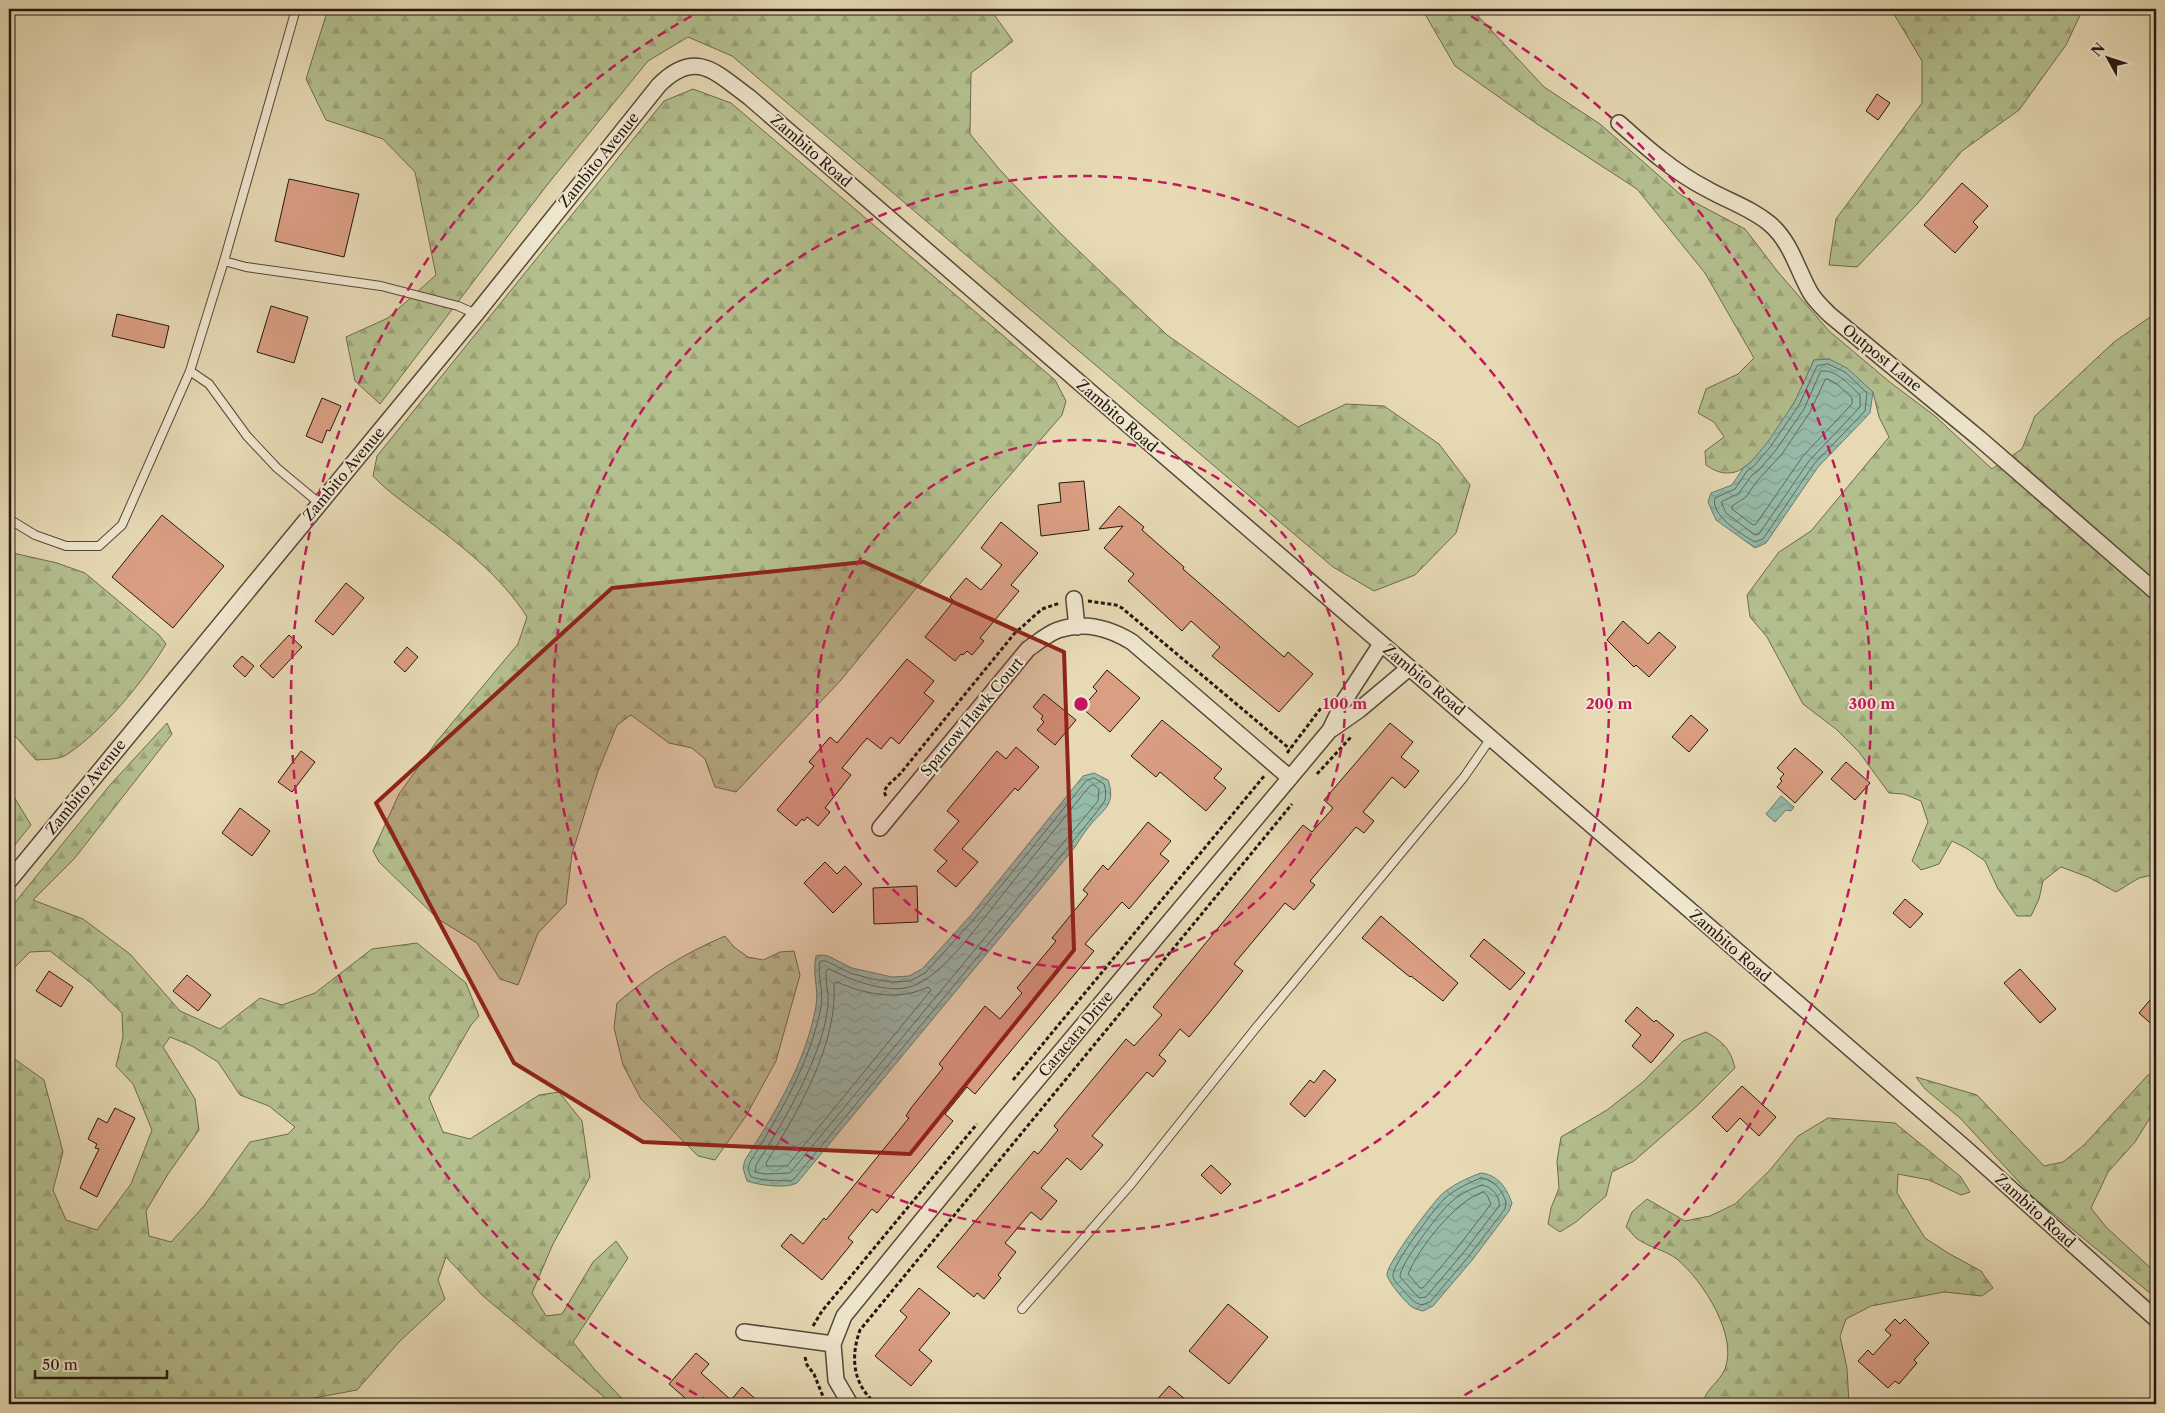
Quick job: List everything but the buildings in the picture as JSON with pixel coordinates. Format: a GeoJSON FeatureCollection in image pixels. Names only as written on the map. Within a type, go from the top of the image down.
{"type":"FeatureCollection","features":[{"type":"Feature","properties":{"kind":"street","name":"Zambito Road"},"geometry":{"type":"LineString","coordinates":[[679,69],[697,66],[709,68],[749,97],[1964,1148],[2156,1319]]}},
{"type":"Feature","properties":{"kind":"street","name":"Zambito Avenue"},"geometry":{"type":"LineString","coordinates":[[9,881],[476,314],[659,85],[679,69]]}},
{"type":"Feature","properties":{"kind":"street","name":"Outpost Lane"},"geometry":{"type":"LineString","coordinates":[[1619,123],[1657,158],[1685,176],[1755,213],[1769,224],[1780,234],[1790,249],[1811,294],[1830,316],[1980,439],[2156,592]]}},
{"type":"Feature","properties":{"kind":"street"},"geometry":{"type":"LineString","coordinates":[[1074,599],[1077,627]]}},
{"type":"Feature","properties":{"kind":"street","name":"Sparrow Hawk Court"},"geometry":{"type":"LineString","coordinates":[[880,828],[1028,649],[1057,630],[1090,624],[1115,632],[1132,642],[1290,778]]}},
{"type":"Feature","properties":{"kind":"street","name":"Caracara Drive"},"geometry":{"type":"LineString","coordinates":[[850,1404],[836,1380],[833,1344],[844,1316],[1006,1116],[1330,730],[1344,701],[1381,644]]}},
{"type":"Feature","properties":{"kind":"street","name":"Caracara Drive"},"geometry":{"type":"LineString","coordinates":[[1330,730],[1359,710],[1409,668]]}},
{"type":"Feature","properties":{"kind":"street"},"geometry":{"type":"LineString","coordinates":[[744,1332],[833,1344]]}},
{"type":"Feature","properties":{"kind":"lane"},"geometry":{"type":"LineString","coordinates":[[9,519],[35,535],[66,546],[99,546],[122,525],[190,371],[224,262],[296,9]]}},
{"type":"Feature","properties":{"kind":"lane"},"geometry":{"type":"LineString","coordinates":[[224,262],[246,267],[381,286],[458,306],[476,314]]}},
{"type":"Feature","properties":{"kind":"lane"},"geometry":{"type":"LineString","coordinates":[[190,371],[208,384],[247,436],[277,468],[319,503]]}},
{"type":"Feature","properties":{"kind":"lane"},"geometry":{"type":"LineString","coordinates":[[1022,1309],[1132,1183],[1249,1037],[1464,777],[1491,738]]}},
{"type":"Feature","properties":{"kind":"path"},"geometry":{"type":"LineString","coordinates":[[894,812],[884,792],[887,786],[900,774],[992,660],[1014,634],[1042,609],[1074,599],[1116,605],[1122,608],[1290,749]]}},
{"type":"Feature","properties":{"kind":"path"},"geometry":{"type":"LineString","coordinates":[[1313,778],[1357,731]]}},
{"type":"Feature","properties":{"kind":"path"},"geometry":{"type":"LineString","coordinates":[[876,1404],[863,1389],[855,1373],[853,1357],[860,1330],[1296,799]]}},
{"type":"Feature","properties":{"kind":"highlighted area"},"geometry":{"type":"Polygon","coordinates":[[[864,562],[1064,652],[1074,950],[910,1154],[643,1142],[514,1063],[376,803],[612,588],[864,562]]]}},
{"type":"Feature","properties":{"kind":"green space"},"geometry":{"type":"Polygon","coordinates":[[[328,9],[990,9],[1013,41],[971,73],[970,134],[1000,170],[1060,233],[1167,335],[1298,427],[1346,404],[1384,406],[1439,444],[1470,485],[1456,533],[1415,575],[1374,591],[1333,567],[732,56],[688,37],[648,61],[547,185],[380,404],[355,381],[346,337],[388,318],[436,275],[415,172],[383,139],[326,120],[306,79],[328,9]]]}},
{"type":"Feature","properties":{"kind":"green space"},"geometry":{"type":"Polygon","coordinates":[[[1422,9],[1479,9],[1478,16],[1544,87],[1600,124],[1681,195],[1745,229],[1778,272],[1829,331],[1891,383],[1935,416],[1992,469],[2022,449],[2035,416],[2114,342],[2156,313],[2156,874],[2139,878],[2116,892],[2088,877],[2061,867],[2043,881],[2039,899],[2031,916],[2017,916],[1998,889],[1985,861],[1966,848],[1952,841],[1939,864],[1921,870],[1912,861],[1928,822],[1921,801],[1904,794],[1889,793],[1859,752],[1836,729],[1803,704],[1767,637],[1750,617],[1747,595],[1779,552],[1811,531],[1889,437],[1879,417],[1873,392],[1829,359],[1814,360],[1798,397],[1777,431],[1751,461],[1743,468],[1731,473],[1719,472],[1706,465],[1705,451],[1724,437],[1714,422],[1698,413],[1706,389],[1738,374],[1754,358],[1705,273],[1637,189],[1537,124],[1455,66],[1422,9]]]}},
{"type":"Feature","properties":{"kind":"green space"},"geometry":{"type":"Polygon","coordinates":[[[1891,9],[2083,9],[2066,45],[2019,110],[1962,151],[1918,203],[1857,267],[1829,265],[1836,219],[1922,103],[1922,61],[1891,9]]]}},
{"type":"Feature","properties":{"kind":"green space"},"geometry":{"type":"Polygon","coordinates":[[[693,89],[731,103],[1055,380],[1066,401],[1062,415],[986,503],[841,680],[736,792],[715,787],[705,759],[692,748],[669,743],[631,715],[617,725],[597,774],[572,854],[566,904],[538,933],[518,985],[500,979],[477,943],[438,919],[379,862],[373,851],[399,794],[437,741],[518,644],[527,617],[506,588],[480,562],[373,476],[377,456],[664,101],[693,89]]]}},
{"type":"Feature","properties":{"kind":"green space"},"geometry":{"type":"Polygon","coordinates":[[[9,550],[13,553],[57,563],[85,573],[159,635],[166,644],[146,674],[108,720],[80,745],[60,758],[36,760],[9,729],[9,550]]]}},
{"type":"Feature","properties":{"kind":"green space"},"geometry":{"type":"Polygon","coordinates":[[[167,723],[172,734],[74,859],[33,900],[83,919],[130,954],[180,1011],[220,1029],[260,998],[282,1005],[315,993],[372,949],[417,943],[466,983],[479,1016],[471,1025],[429,1098],[443,1132],[470,1139],[539,1095],[559,1092],[582,1121],[590,1177],[553,1244],[532,1293],[546,1316],[562,1314],[593,1262],[616,1241],[628,1258],[573,1342],[595,1370],[627,1404],[608,1404],[603,1396],[483,1296],[446,1257],[438,1280],[445,1299],[399,1342],[357,1390],[291,1404],[9,1404],[9,1055],[44,1080],[63,1152],[53,1190],[66,1220],[97,1230],[131,1184],[152,1130],[133,1084],[116,1066],[123,1037],[122,1013],[91,983],[50,951],[30,952],[9,973],[9,910],[110,785],[167,723]],[[170,1037],[163,1047],[195,1099],[199,1130],[168,1174],[146,1211],[149,1236],[171,1242],[204,1206],[250,1142],[288,1134],[295,1127],[269,1106],[240,1095],[218,1062],[192,1046],[170,1037]]]}},
{"type":"Feature","properties":{"kind":"green space"},"geometry":{"type":"Polygon","coordinates":[[[13,795],[31,825],[9,852],[9,796],[13,795]]]}},
{"type":"Feature","properties":{"kind":"green space"},"geometry":{"type":"Polygon","coordinates":[[[725,936],[734,947],[748,957],[763,960],[780,952],[794,951],[800,975],[776,1061],[746,1116],[715,1160],[698,1156],[641,1099],[623,1065],[614,1028],[617,1003],[629,993],[668,965],[725,936]]]}},
{"type":"Feature","properties":{"kind":"green space"},"geometry":{"type":"Polygon","coordinates":[[[1706,1032],[1725,1046],[1731,1055],[1735,1068],[1698,1105],[1634,1161],[1612,1172],[1606,1196],[1576,1222],[1560,1232],[1548,1224],[1551,1208],[1559,1188],[1557,1161],[1561,1137],[1607,1110],[1643,1082],[1683,1041],[1706,1032]]]}},
{"type":"Feature","properties":{"kind":"green space"},"geometry":{"type":"Polygon","coordinates":[[[2156,1069],[2156,1108],[2135,1142],[2108,1172],[2091,1208],[2106,1227],[2156,1273],[2156,1298],[2033,1197],[1960,1118],[1925,1089],[1916,1077],[1977,1095],[2044,1166],[2063,1162],[2084,1145],[2147,1076],[2156,1069]]]}},
{"type":"Feature","properties":{"kind":"green space"},"geometry":{"type":"Polygon","coordinates":[[[1828,1118],[1895,1123],[1961,1177],[1970,1192],[1961,1195],[1929,1180],[1898,1174],[1897,1193],[1925,1238],[1981,1271],[1993,1288],[1982,1296],[1944,1292],[1871,1306],[1846,1319],[1840,1336],[1847,1368],[1849,1404],[1703,1404],[1706,1394],[1725,1369],[1728,1355],[1727,1341],[1722,1325],[1707,1295],[1687,1269],[1677,1259],[1636,1238],[1626,1227],[1632,1212],[1647,1199],[1685,1221],[1710,1216],[1735,1204],[1769,1171],[1798,1136],[1828,1118]]]}},
{"type":"Feature","properties":{"kind":"water"},"geometry":{"type":"Polygon","coordinates":[[[1829,359],[1847,368],[1873,392],[1870,413],[1818,467],[1766,543],[1755,548],[1716,520],[1708,502],[1711,493],[1732,485],[1744,467],[1750,463],[1767,443],[1794,403],[1814,360],[1829,359]]]}},
{"type":"Feature","properties":{"kind":"water"},"geometry":{"type":"Polygon","coordinates":[[[1094,773],[1108,780],[1111,795],[1108,805],[797,1183],[779,1186],[747,1181],[743,1168],[745,1160],[778,1105],[805,1047],[817,1000],[816,956],[828,956],[852,968],[892,977],[909,976],[922,969],[971,915],[1083,776],[1094,773]]]}},
{"type":"Feature","properties":{"kind":"water"},"geometry":{"type":"Polygon","coordinates":[[[1781,796],[1794,807],[1791,811],[1786,810],[1775,822],[1766,814],[1781,796]]]}},
{"type":"Feature","properties":{"kind":"water"},"geometry":{"type":"Polygon","coordinates":[[[1481,1173],[1497,1179],[1504,1187],[1512,1203],[1509,1211],[1473,1259],[1433,1306],[1423,1311],[1413,1308],[1401,1297],[1388,1277],[1387,1274],[1394,1258],[1441,1195],[1460,1182],[1481,1173]]]}}]}
